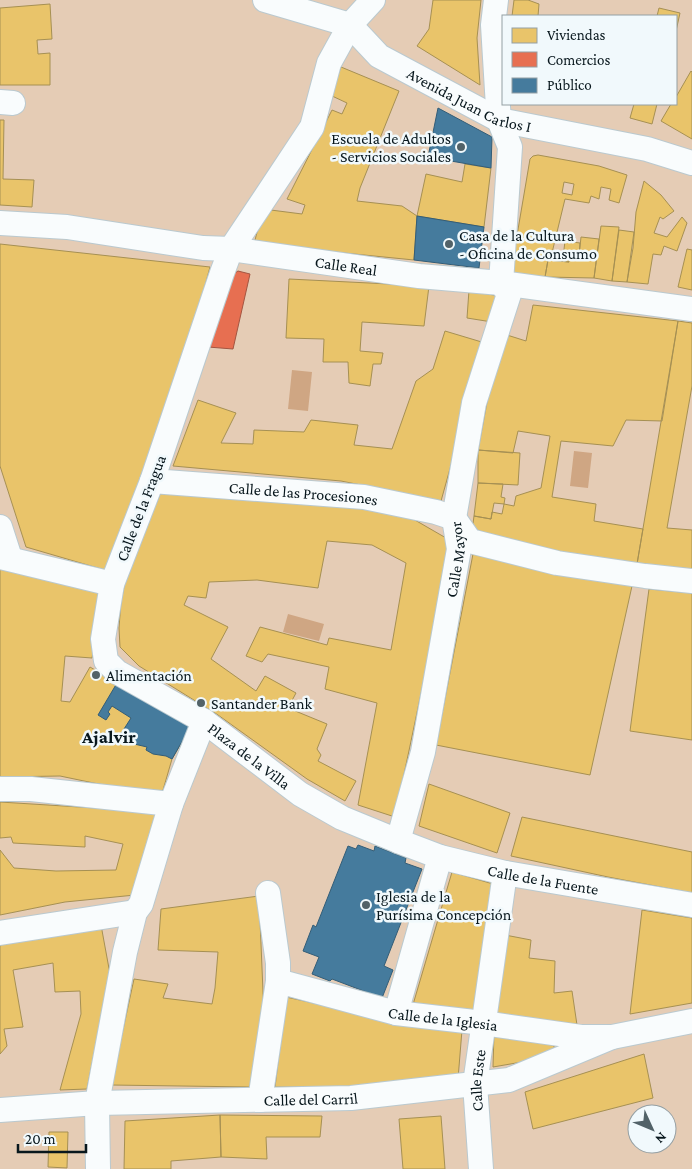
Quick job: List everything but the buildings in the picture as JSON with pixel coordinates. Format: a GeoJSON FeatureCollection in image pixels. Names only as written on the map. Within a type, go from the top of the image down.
{"type":"FeatureCollection","features":[{"type":"Feature","properties":{"kind":"street","name":"Avenida Juan Carlos I"},"geometry":{"type":"LineString","coordinates":[[265,0],[350,25],[380,56],[499,120],[647,149],[692,163]]}},
{"type":"Feature","properties":{"kind":"street","name":"Calle de la Fragua"},"geometry":{"type":"LineString","coordinates":[[204,721],[118,672],[106,661],[103,639],[112,584],[152,481],[231,250],[312,127],[329,63],[350,25],[373,0]]}},
{"type":"Feature","properties":{"kind":"street"},"geometry":{"type":"LineString","coordinates":[[496,0],[493,25],[499,120],[510,147],[501,284]]}},
{"type":"Feature","properties":{"kind":"street","name":"Calle Real"},"geometry":{"type":"LineString","coordinates":[[0,224],[67,227],[203,248],[231,250],[419,276],[501,284],[692,308]]}},
{"type":"Feature","properties":{"kind":"street","name":"Calle Mayor"},"geometry":{"type":"LineString","coordinates":[[398,841],[423,752],[454,578],[459,548],[454,518],[474,404],[509,294],[501,284]]}},
{"type":"Feature","properties":{"kind":"street","name":"Calle de las Procesiones"},"geometry":{"type":"LineString","coordinates":[[152,481],[364,497],[436,512],[454,518]]}},
{"type":"Feature","properties":{"kind":"street"},"geometry":{"type":"LineString","coordinates":[[454,518],[470,541],[557,562],[645,576],[692,581]]}},
{"type":"Feature","properties":{"kind":"street"},"geometry":{"type":"LineString","coordinates":[[0,527],[5,557],[112,584]]}},
{"type":"Feature","properties":{"kind":"street","name":"Plaza de la Villa"},"geometry":{"type":"LineString","coordinates":[[98,1169],[97,1103],[135,912],[141,904],[171,804],[204,721],[300,794],[342,818],[398,841]]}},
{"type":"Feature","properties":{"kind":"street"},"geometry":{"type":"LineString","coordinates":[[0,790],[31,789],[171,804]]}},
{"type":"Feature","properties":{"kind":"street","name":"Calle de la Fuente"},"geometry":{"type":"LineString","coordinates":[[398,841],[440,857],[505,873],[692,905]]}},
{"type":"Feature","properties":{"kind":"street"},"geometry":{"type":"LineString","coordinates":[[396,1013],[440,857]]}},
{"type":"Feature","properties":{"kind":"street","name":"Calle Este"},"geometry":{"type":"LineString","coordinates":[[481,1169],[475,1084],[505,873]]}},
{"type":"Feature","properties":{"kind":"street"},"geometry":{"type":"LineString","coordinates":[[260,1100],[278,981],[278,964],[268,893]]}},
{"type":"Feature","properties":{"kind":"street"},"geometry":{"type":"LineString","coordinates":[[0,933],[135,912]]}},
{"type":"Feature","properties":{"kind":"street","name":"Calle de la Iglesia"},"geometry":{"type":"LineString","coordinates":[[278,981],[396,1013],[581,1037],[612,1037]]}},
{"type":"Feature","properties":{"kind":"street"},"geometry":{"type":"LineString","coordinates":[[612,1037],[692,1021]]}},
{"type":"Feature","properties":{"kind":"street","name":"Calle del Carril"},"geometry":{"type":"LineString","coordinates":[[0,1110],[97,1103],[351,1098],[509,1080],[612,1037]]}},
{"type":"Feature","properties":{"kind":"shaded area"},"geometry":{"type":"Polygon","coordinates":[[[0,0],[692,0],[692,1169],[0,1169],[0,0]]]}},
{"type":"Feature","properties":{"kind":"shaded area"},"geometry":{"type":"Polygon","coordinates":[[[292,370],[312,372],[308,411],[288,409],[292,370]]]}},
{"type":"Feature","properties":{"kind":"shaded area"},"geometry":{"type":"Polygon","coordinates":[[[574,451],[592,453],[588,488],[570,486],[574,451]]]}},
{"type":"Feature","properties":{"kind":"shaded area"},"geometry":{"type":"Polygon","coordinates":[[[288,614],[324,624],[319,641],[283,632],[288,614]]]}},
{"type":"Feature","properties":{"kind":"place","name":"Escuela de Adultos - Servicios Sociales"},"geometry":{"type":"Point","coordinates":[461,147]}},
{"type":"Feature","properties":{"kind":"place","name":"Casa de la Cultura - Oficina de Consumo"},"geometry":{"type":"Point","coordinates":[449,244]}},
{"type":"Feature","properties":{"kind":"place","name":"Alimentación"},"geometry":{"type":"Point","coordinates":[96,675]}},
{"type":"Feature","properties":{"kind":"place","name":"Santander Bank"},"geometry":{"type":"Point","coordinates":[201,703]}},
{"type":"Feature","properties":{"kind":"place","name":"Iglesia de la Purísima Concepción"},"geometry":{"type":"Point","coordinates":[366,905]}},
{"type":"Feature","properties":{"kind":"district","name":"Ajalvir"},"geometry":{"type":"Point","coordinates":[109,736]}}]}
